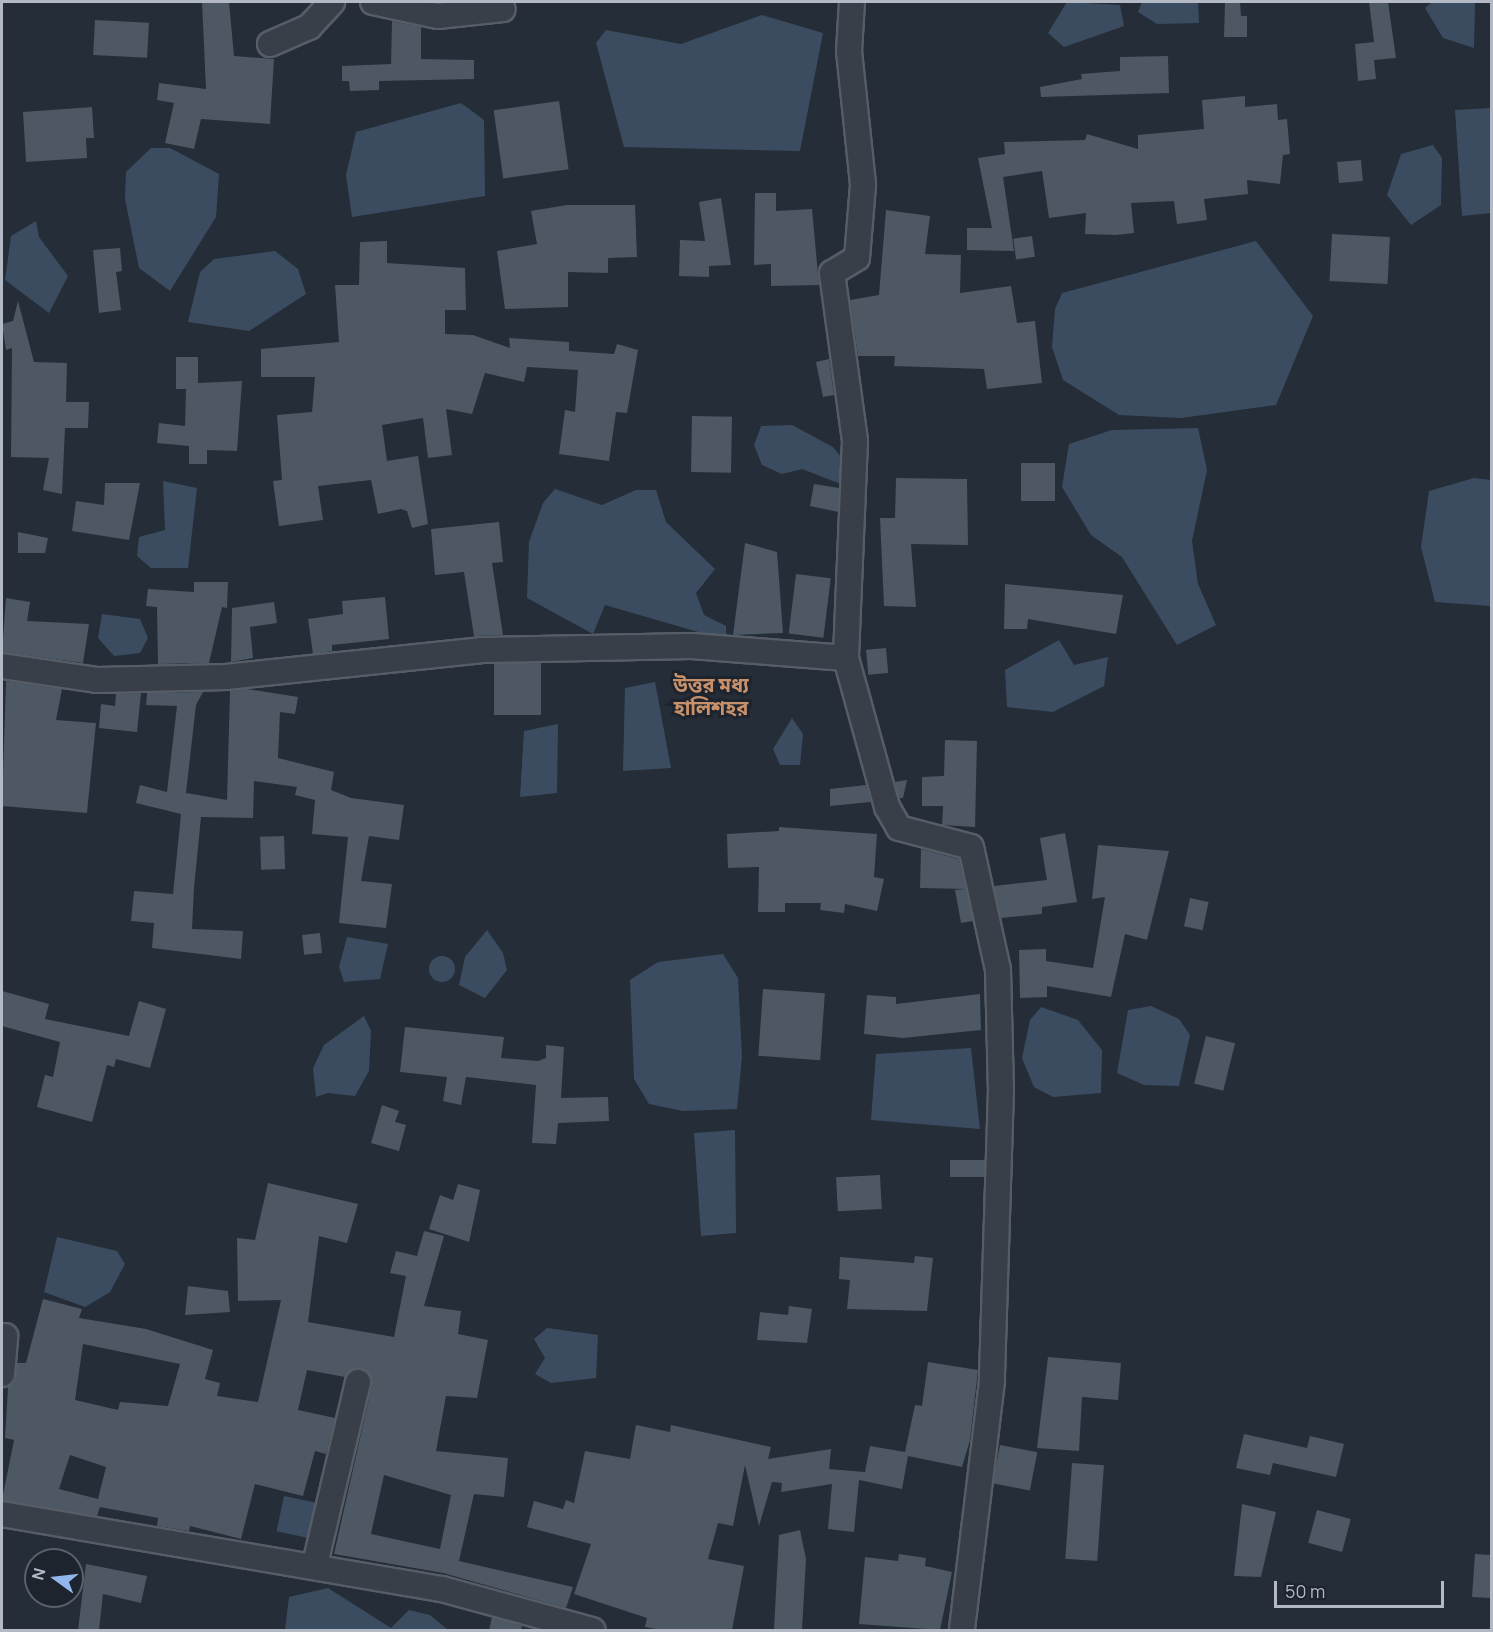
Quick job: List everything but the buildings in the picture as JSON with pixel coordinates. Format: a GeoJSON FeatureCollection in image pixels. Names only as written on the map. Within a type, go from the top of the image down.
{"type":"FeatureCollection","features":[{"type":"Feature","properties":{"kind":"street"},"geometry":{"type":"LineString","coordinates":[[270,44],[309,27],[332,2]]}},
{"type":"Feature","properties":{"kind":"street"},"geometry":{"type":"LineString","coordinates":[[374,2],[438,16],[503,9]]}},
{"type":"Feature","properties":{"kind":"street"},"geometry":{"type":"LineString","coordinates":[[852,2],[849,51],[863,184],[857,258],[832,273],[855,441],[846,658],[887,807],[898,828],[971,847],[998,970],[1001,1089],[992,1381],[962,1630]]}},
{"type":"Feature","properties":{"kind":"street"},"geometry":{"type":"LineString","coordinates":[[2,666],[98,680],[226,677],[480,650],[692,646],[846,658]]}},
{"type":"Feature","properties":{"kind":"street"},"geometry":{"type":"LineString","coordinates":[[2,1374],[5,1336]]}},
{"type":"Feature","properties":{"kind":"street"},"geometry":{"type":"LineString","coordinates":[[315,1564],[358,1382]]}},
{"type":"Feature","properties":{"kind":"street"},"geometry":{"type":"LineString","coordinates":[[2,1514],[315,1564],[442,1589],[592,1630]]}},
{"type":"Feature","properties":{"kind":"water"},"geometry":{"type":"Polygon","coordinates":[[[1067,2],[1120,5],[1124,26],[1064,47],[1048,33],[1067,2]]]}},
{"type":"Feature","properties":{"kind":"water"},"geometry":{"type":"Polygon","coordinates":[[[1142,2],[1198,2],[1199,23],[1157,24],[1138,12],[1142,2]]]}},
{"type":"Feature","properties":{"kind":"water"},"geometry":{"type":"Polygon","coordinates":[[[1432,2],[1475,2],[1474,48],[1443,38],[1425,8],[1432,2]]]}},
{"type":"Feature","properties":{"kind":"water"},"geometry":{"type":"Polygon","coordinates":[[[762,15],[823,33],[800,151],[624,147],[596,43],[606,30],[681,44],[762,15]]]}},
{"type":"Feature","properties":{"kind":"water"},"geometry":{"type":"Polygon","coordinates":[[[461,103],[484,120],[485,196],[352,217],[346,175],[356,132],[461,103]]]}},
{"type":"Feature","properties":{"kind":"water"},"geometry":{"type":"Polygon","coordinates":[[[1491,108],[1491,213],[1462,216],[1455,110],[1491,108]]]}},
{"type":"Feature","properties":{"kind":"water"},"geometry":{"type":"Polygon","coordinates":[[[1433,145],[1442,158],[1441,205],[1411,225],[1387,195],[1401,154],[1433,145]]]}},
{"type":"Feature","properties":{"kind":"water"},"geometry":{"type":"Polygon","coordinates":[[[151,148],[170,148],[219,174],[216,217],[170,291],[139,268],[125,199],[126,172],[151,148]]]}},
{"type":"Feature","properties":{"kind":"water"},"geometry":{"type":"Polygon","coordinates":[[[36,221],[39,237],[68,276],[49,313],[5,280],[11,236],[36,221]]]}},
{"type":"Feature","properties":{"kind":"water"},"geometry":{"type":"Polygon","coordinates":[[[1256,241],[1313,316],[1276,405],[1181,418],[1119,415],[1063,380],[1052,347],[1055,309],[1062,293],[1256,241]]]}},
{"type":"Feature","properties":{"kind":"water"},"geometry":{"type":"Polygon","coordinates":[[[275,251],[298,269],[306,294],[249,331],[188,322],[200,272],[214,259],[275,251]]]}},
{"type":"Feature","properties":{"kind":"water"},"geometry":{"type":"Polygon","coordinates":[[[792,425],[833,447],[849,467],[851,488],[802,469],[782,474],[762,465],[754,445],[761,426],[792,425]]]}},
{"type":"Feature","properties":{"kind":"water"},"geometry":{"type":"Polygon","coordinates":[[[1198,428],[1207,470],[1192,541],[1198,584],[1216,625],[1177,645],[1122,557],[1091,535],[1062,487],[1069,444],[1112,430],[1198,428]]]}},
{"type":"Feature","properties":{"kind":"water"},"geometry":{"type":"Polygon","coordinates":[[[1474,478],[1491,480],[1491,606],[1435,602],[1421,547],[1429,491],[1474,478]]]}},
{"type":"Feature","properties":{"kind":"water"},"geometry":{"type":"Polygon","coordinates":[[[163,481],[197,488],[188,568],[151,568],[137,556],[139,537],[165,530],[163,481]]]}},
{"type":"Feature","properties":{"kind":"water"},"geometry":{"type":"Polygon","coordinates":[[[555,489],[602,505],[636,490],[656,490],[666,522],[715,569],[696,593],[704,615],[726,626],[726,640],[605,605],[593,634],[527,598],[529,542],[543,503],[555,489]]]}},
{"type":"Feature","properties":{"kind":"water"},"geometry":{"type":"Polygon","coordinates":[[[102,614],[140,619],[148,638],[140,653],[114,656],[98,638],[102,614]]]}},
{"type":"Feature","properties":{"kind":"water"},"geometry":{"type":"Polygon","coordinates":[[[1059,640],[1074,665],[1108,657],[1104,686],[1053,712],[1007,707],[1005,670],[1059,640]]]}},
{"type":"Feature","properties":{"kind":"water"},"geometry":{"type":"Polygon","coordinates":[[[655,682],[671,768],[623,771],[625,688],[655,682]]]}},
{"type":"Feature","properties":{"kind":"water"},"geometry":{"type":"Polygon","coordinates":[[[792,718],[803,734],[800,765],[780,765],[773,749],[792,718]]]}},
{"type":"Feature","properties":{"kind":"water"},"geometry":{"type":"Polygon","coordinates":[[[558,724],[557,793],[520,797],[524,731],[558,724]]]}},
{"type":"Feature","properties":{"kind":"water"},"geometry":{"type":"Polygon","coordinates":[[[487,930],[503,953],[507,970],[485,998],[459,985],[465,957],[487,930]]]}},
{"type":"Feature","properties":{"kind":"water"},"geometry":{"type":"Polygon","coordinates":[[[347,937],[388,944],[380,979],[344,982],[339,967],[347,937]]]}},
{"type":"Feature","properties":{"kind":"water"},"geometry":{"type":"Polygon","coordinates":[[[723,954],[738,978],[742,1057],[737,1109],[683,1111],[649,1104],[634,1079],[630,980],[658,962],[723,954]]]}},
{"type":"Feature","properties":{"kind":"water"},"geometry":{"type":"Polygon","coordinates":[[[442,956],[451,960],[455,969],[451,978],[442,982],[433,978],[429,969],[433,960],[442,956]]]}},
{"type":"Feature","properties":{"kind":"water"},"geometry":{"type":"Polygon","coordinates":[[[1151,1006],[1179,1019],[1190,1035],[1179,1086],[1144,1085],[1117,1073],[1128,1010],[1151,1006]]]}},
{"type":"Feature","properties":{"kind":"water"},"geometry":{"type":"Polygon","coordinates":[[[1041,1007],[1078,1020],[1102,1050],[1101,1093],[1053,1097],[1034,1087],[1022,1058],[1030,1020],[1041,1007]]]}},
{"type":"Feature","properties":{"kind":"water"},"geometry":{"type":"Polygon","coordinates":[[[364,1016],[371,1031],[369,1071],[355,1096],[328,1093],[316,1097],[313,1068],[324,1045],[364,1016]]]}},
{"type":"Feature","properties":{"kind":"water"},"geometry":{"type":"Polygon","coordinates":[[[971,1048],[980,1129],[871,1120],[876,1054],[971,1048]]]}},
{"type":"Feature","properties":{"kind":"water"},"geometry":{"type":"Polygon","coordinates":[[[735,1130],[736,1233],[701,1236],[694,1133],[735,1130]]]}},
{"type":"Feature","properties":{"kind":"water"},"geometry":{"type":"Polygon","coordinates":[[[57,1237],[117,1251],[125,1264],[110,1292],[85,1307],[44,1292],[57,1237]]]}},
{"type":"Feature","properties":{"kind":"water"},"geometry":{"type":"Polygon","coordinates":[[[547,1328],[598,1335],[596,1378],[551,1383],[535,1374],[545,1358],[534,1339],[547,1328]]]}},
{"type":"Feature","properties":{"kind":"water"},"geometry":{"type":"Polygon","coordinates":[[[284,1496],[317,1503],[310,1538],[277,1531],[284,1496]]]}},
{"type":"Feature","properties":{"kind":"water"},"geometry":{"type":"Polygon","coordinates":[[[328,1588],[391,1628],[409,1610],[430,1615],[448,1630],[285,1630],[289,1597],[328,1588]]]}},
{"type":"Feature","properties":{"kind":"district","name":"উত্তর মধ্য হালিশহর"},"geometry":{"type":"Point","coordinates":[711,696]}}]}
